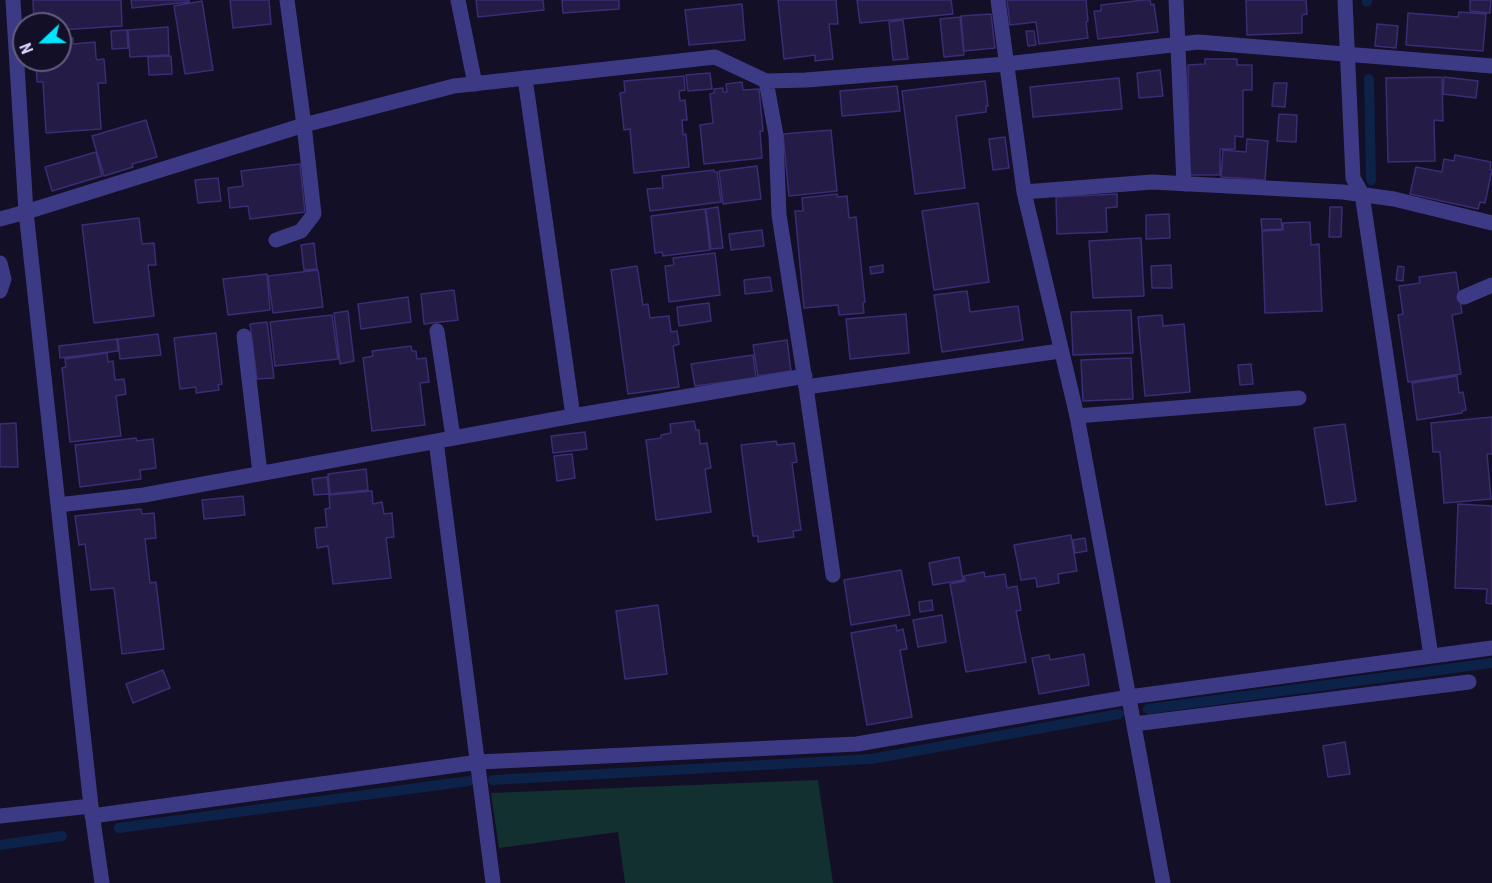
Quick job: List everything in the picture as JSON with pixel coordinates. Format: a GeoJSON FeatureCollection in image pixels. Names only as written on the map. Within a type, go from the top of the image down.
{"type":"FeatureCollection","features":[{"type":"Feature","properties":{"kind":"street"},"geometry":{"type":"LineString","coordinates":[[13,0],[26,212],[91,811],[102,883]]}},
{"type":"Feature","properties":{"kind":"street"},"geometry":{"type":"LineString","coordinates":[[276,240],[300,231],[314,214],[287,0]]}},
{"type":"Feature","properties":{"kind":"street"},"geometry":{"type":"LineString","coordinates":[[458,0],[475,84]]}},
{"type":"Feature","properties":{"kind":"street"},"geometry":{"type":"LineString","coordinates":[[998,0],[1024,192],[1077,416],[1163,883]]}},
{"type":"Feature","properties":{"kind":"street"},"geometry":{"type":"LineString","coordinates":[[1176,0],[1184,184]]}},
{"type":"Feature","properties":{"kind":"street"},"geometry":{"type":"LineString","coordinates":[[1345,0],[1353,177],[1362,194],[1431,656]]}},
{"type":"Feature","properties":{"kind":"street"},"geometry":{"type":"LineString","coordinates":[[0,219],[304,125],[454,86],[715,57],[766,81],[806,80],[1006,64],[1198,42],[1492,66]]}},
{"type":"Feature","properties":{"kind":"street"},"geometry":{"type":"LineString","coordinates":[[525,78],[573,416]]}},
{"type":"Feature","properties":{"kind":"street"},"geometry":{"type":"LineString","coordinates":[[766,81],[776,135],[779,215],[806,382],[833,575]]}},
{"type":"Feature","properties":{"kind":"street"},"geometry":{"type":"LineString","coordinates":[[1024,192],[1152,182],[1342,192],[1394,199],[1492,223]]}},
{"type":"Feature","properties":{"kind":"street"},"geometry":{"type":"LineString","coordinates":[[0,263],[4,279],[0,291]]}},
{"type":"Feature","properties":{"kind":"street"},"geometry":{"type":"LineString","coordinates":[[1464,297],[1492,285]]}},
{"type":"Feature","properties":{"kind":"street"},"geometry":{"type":"LineString","coordinates":[[437,331],[453,437]]}},
{"type":"Feature","properties":{"kind":"street"},"geometry":{"type":"LineString","coordinates":[[244,336],[260,473]]}},
{"type":"Feature","properties":{"kind":"street"},"geometry":{"type":"LineString","coordinates":[[58,505],[144,495],[573,416],[806,382],[1060,351]]}},
{"type":"Feature","properties":{"kind":"street"},"geometry":{"type":"LineString","coordinates":[[1077,416],[1299,398]]}},
{"type":"Feature","properties":{"kind":"street"},"geometry":{"type":"LineString","coordinates":[[436,441],[494,883]]}},
{"type":"Feature","properties":{"kind":"street"},"geometry":{"type":"LineString","coordinates":[[0,816],[91,811],[479,762],[857,744],[1129,697],[1492,648]]}},
{"type":"Feature","properties":{"kind":"street"},"geometry":{"type":"LineString","coordinates":[[1134,724],[1469,682]]}},
{"type":"Feature","properties":{"kind":"green space"},"geometry":{"type":"Polygon","coordinates":[[[818,780],[833,883],[625,883],[618,832],[499,848],[491,793],[818,780]]]}},
{"type":"Feature","properties":{"kind":"building"},"geometry":{"type":"Polygon","coordinates":[[[33,0],[121,0],[122,26],[72,29],[72,12],[34,12],[33,0]]]}},
{"type":"Feature","properties":{"kind":"building"},"geometry":{"type":"Polygon","coordinates":[[[131,0],[189,0],[189,2],[132,8],[131,0]]]}},
{"type":"Feature","properties":{"kind":"building"},"geometry":{"type":"Polygon","coordinates":[[[230,0],[269,0],[271,24],[233,28],[230,0]]]}},
{"type":"Feature","properties":{"kind":"building"},"geometry":{"type":"Polygon","coordinates":[[[476,0],[543,0],[544,10],[478,17],[476,0]]]}},
{"type":"Feature","properties":{"kind":"building"},"geometry":{"type":"Polygon","coordinates":[[[562,0],[619,0],[619,9],[563,13],[562,0]]]}},
{"type":"Feature","properties":{"kind":"building"},"geometry":{"type":"Polygon","coordinates":[[[778,0],[836,0],[838,24],[829,24],[833,59],[815,61],[815,55],[784,59],[778,0]]]}},
{"type":"Feature","properties":{"kind":"building"},"geometry":{"type":"Polygon","coordinates":[[[857,0],[951,0],[953,14],[860,23],[857,0]]]}},
{"type":"Feature","properties":{"kind":"building"},"geometry":{"type":"Polygon","coordinates":[[[1007,0],[1086,0],[1088,38],[1039,44],[1036,22],[1010,25],[1007,0]]]}},
{"type":"Feature","properties":{"kind":"building"},"geometry":{"type":"Polygon","coordinates":[[[1150,0],[1151,5],[1154,4],[1158,32],[1098,39],[1094,11],[1101,11],[1101,5],[1150,0]]]}},
{"type":"Feature","properties":{"kind":"building"},"geometry":{"type":"Polygon","coordinates":[[[1246,0],[1306,0],[1307,14],[1302,15],[1302,33],[1247,35],[1246,0]]]}},
{"type":"Feature","properties":{"kind":"building"},"geometry":{"type":"Polygon","coordinates":[[[1470,0],[1491,0],[1490,13],[1470,11],[1470,0]]]}},
{"type":"Feature","properties":{"kind":"building"},"geometry":{"type":"Polygon","coordinates":[[[202,1],[213,70],[185,74],[174,6],[202,1]]]}},
{"type":"Feature","properties":{"kind":"building"},"geometry":{"type":"Polygon","coordinates":[[[742,4],[745,40],[689,45],[685,10],[742,4]]]}},
{"type":"Feature","properties":{"kind":"building"},"geometry":{"type":"Polygon","coordinates":[[[1459,12],[1486,14],[1483,51],[1406,45],[1408,13],[1458,17],[1459,12]]]}},
{"type":"Feature","properties":{"kind":"building"},"geometry":{"type":"Polygon","coordinates":[[[991,14],[995,48],[964,51],[961,16],[991,14]]]}},
{"type":"Feature","properties":{"kind":"building"},"geometry":{"type":"Polygon","coordinates":[[[960,17],[964,55],[944,57],[940,19],[960,17]]]}},
{"type":"Feature","properties":{"kind":"building"},"geometry":{"type":"Polygon","coordinates":[[[903,20],[908,59],[893,60],[889,22],[903,20]]]}},
{"type":"Feature","properties":{"kind":"building"},"geometry":{"type":"Polygon","coordinates":[[[1377,24],[1398,26],[1396,48],[1375,46],[1377,24]]]}},
{"type":"Feature","properties":{"kind":"building"},"geometry":{"type":"Polygon","coordinates":[[[168,27],[169,55],[130,57],[128,30],[168,27]]]}},
{"type":"Feature","properties":{"kind":"building"},"geometry":{"type":"Polygon","coordinates":[[[127,30],[128,48],[112,49],[111,31],[127,30]]]}},
{"type":"Feature","properties":{"kind":"building"},"geometry":{"type":"Polygon","coordinates":[[[1026,31],[1034,31],[1036,45],[1028,46],[1026,31]]]}},
{"type":"Feature","properties":{"kind":"building"},"geometry":{"type":"Polygon","coordinates":[[[72,38],[73,44],[95,42],[97,60],[104,59],[106,83],[98,83],[101,129],[46,133],[43,82],[37,82],[37,72],[72,72],[72,38]]]}},
{"type":"Feature","properties":{"kind":"building"},"geometry":{"type":"Polygon","coordinates":[[[171,56],[172,74],[149,75],[148,57],[171,56]]]}},
{"type":"Feature","properties":{"kind":"building"},"geometry":{"type":"Polygon","coordinates":[[[1205,59],[1237,59],[1237,65],[1252,65],[1252,90],[1243,90],[1243,137],[1235,136],[1235,149],[1220,149],[1220,175],[1189,175],[1188,65],[1205,64],[1205,59]]]}},
{"type":"Feature","properties":{"kind":"building"},"geometry":{"type":"Polygon","coordinates":[[[1160,70],[1163,96],[1139,98],[1137,73],[1160,70]]]}},
{"type":"Feature","properties":{"kind":"building"},"geometry":{"type":"Polygon","coordinates":[[[710,73],[712,89],[688,91],[686,75],[710,73]]]}},
{"type":"Feature","properties":{"kind":"building"},"geometry":{"type":"Polygon","coordinates":[[[684,76],[685,90],[679,91],[680,101],[685,100],[687,120],[682,120],[683,135],[686,134],[689,167],[634,173],[630,129],[624,130],[620,93],[625,92],[624,81],[684,76]]]}},
{"type":"Feature","properties":{"kind":"building"},"geometry":{"type":"Polygon","coordinates":[[[1442,77],[1443,121],[1434,120],[1435,161],[1388,162],[1386,78],[1442,77]]]}},
{"type":"Feature","properties":{"kind":"building"},"geometry":{"type":"Polygon","coordinates":[[[1444,77],[1478,81],[1476,98],[1443,94],[1444,77]]]}},
{"type":"Feature","properties":{"kind":"building"},"geometry":{"type":"Polygon","coordinates":[[[1119,78],[1122,109],[1033,117],[1030,87],[1119,78]]]}},
{"type":"Feature","properties":{"kind":"building"},"geometry":{"type":"Polygon","coordinates":[[[985,81],[988,106],[986,106],[986,112],[956,116],[965,188],[915,194],[902,91],[985,81]]]}},
{"type":"Feature","properties":{"kind":"building"},"geometry":{"type":"Polygon","coordinates":[[[742,82],[743,90],[759,89],[763,131],[760,131],[762,158],[704,164],[700,125],[713,123],[710,94],[714,93],[714,89],[723,88],[723,92],[727,92],[726,84],[742,82]]]}},
{"type":"Feature","properties":{"kind":"building"},"geometry":{"type":"Polygon","coordinates":[[[1274,83],[1287,83],[1285,107],[1272,106],[1274,83]]]}},
{"type":"Feature","properties":{"kind":"building"},"geometry":{"type":"Polygon","coordinates":[[[897,86],[900,111],[842,116],[840,91],[897,86]]]}},
{"type":"Feature","properties":{"kind":"building"},"geometry":{"type":"Polygon","coordinates":[[[1279,114],[1297,115],[1296,142],[1277,141],[1279,114]]]}},
{"type":"Feature","properties":{"kind":"building"},"geometry":{"type":"Polygon","coordinates":[[[146,120],[157,157],[132,164],[133,167],[104,176],[92,136],[146,120]]]}},
{"type":"Feature","properties":{"kind":"building"},"geometry":{"type":"Polygon","coordinates":[[[831,130],[837,191],[789,196],[783,134],[831,130]]]}},
{"type":"Feature","properties":{"kind":"building"},"geometry":{"type":"Polygon","coordinates":[[[1005,137],[1009,168],[993,170],[989,139],[1005,137]]]}},
{"type":"Feature","properties":{"kind":"building"},"geometry":{"type":"Polygon","coordinates":[[[1247,139],[1268,141],[1265,180],[1221,177],[1223,150],[1246,152],[1247,139]]]}},
{"type":"Feature","properties":{"kind":"building"},"geometry":{"type":"Polygon","coordinates":[[[96,152],[102,176],[52,191],[45,167],[96,152]]]}},
{"type":"Feature","properties":{"kind":"building"},"geometry":{"type":"Polygon","coordinates":[[[1455,155],[1491,162],[1490,169],[1492,170],[1485,203],[1480,202],[1478,209],[1410,194],[1416,167],[1442,172],[1444,159],[1454,161],[1455,155]]]}},
{"type":"Feature","properties":{"kind":"building"},"geometry":{"type":"Polygon","coordinates":[[[300,164],[305,212],[250,219],[248,206],[230,208],[228,188],[243,186],[241,171],[300,164]]]}},
{"type":"Feature","properties":{"kind":"building"},"geometry":{"type":"Polygon","coordinates":[[[757,166],[761,199],[723,204],[719,171],[757,166]]]}},
{"type":"Feature","properties":{"kind":"building"},"geometry":{"type":"Polygon","coordinates":[[[714,170],[717,172],[721,202],[650,211],[647,189],[663,188],[662,176],[714,170]]]}},
{"type":"Feature","properties":{"kind":"building"},"geometry":{"type":"Polygon","coordinates":[[[218,178],[221,201],[198,203],[195,180],[218,178]]]}},
{"type":"Feature","properties":{"kind":"building"},"geometry":{"type":"Polygon","coordinates":[[[837,194],[838,197],[847,196],[849,218],[856,217],[865,302],[863,303],[864,313],[839,315],[838,305],[804,308],[795,211],[803,211],[802,198],[837,194]]]}},
{"type":"Feature","properties":{"kind":"building"},"geometry":{"type":"Polygon","coordinates":[[[1117,194],[1117,207],[1106,208],[1107,232],[1057,234],[1056,197],[1117,194]]]}},
{"type":"Feature","properties":{"kind":"building"},"geometry":{"type":"Polygon","coordinates":[[[978,203],[989,282],[934,290],[922,211],[978,203]]]}},
{"type":"Feature","properties":{"kind":"building"},"geometry":{"type":"Polygon","coordinates":[[[718,207],[723,248],[711,249],[706,209],[718,207]]]}},
{"type":"Feature","properties":{"kind":"building"},"geometry":{"type":"Polygon","coordinates":[[[1330,207],[1342,207],[1341,237],[1329,237],[1330,207]]]}},
{"type":"Feature","properties":{"kind":"building"},"geometry":{"type":"Polygon","coordinates":[[[705,209],[710,250],[663,256],[662,252],[655,253],[651,216],[705,209]]]}},
{"type":"Feature","properties":{"kind":"building"},"geometry":{"type":"Polygon","coordinates":[[[1169,214],[1170,238],[1146,239],[1146,215],[1169,214]]]}},
{"type":"Feature","properties":{"kind":"building"},"geometry":{"type":"Polygon","coordinates":[[[139,218],[142,244],[154,243],[156,265],[148,265],[154,316],[94,323],[82,225],[139,218]]]}},
{"type":"Feature","properties":{"kind":"building"},"geometry":{"type":"Polygon","coordinates":[[[1261,219],[1281,219],[1282,229],[1262,230],[1261,219]]]}},
{"type":"Feature","properties":{"kind":"building"},"geometry":{"type":"Polygon","coordinates":[[[1310,222],[1311,245],[1319,244],[1322,311],[1265,313],[1262,231],[1283,230],[1283,223],[1310,222]]]}},
{"type":"Feature","properties":{"kind":"building"},"geometry":{"type":"Polygon","coordinates":[[[762,230],[764,246],[731,250],[729,234],[762,230]]]}},
{"type":"Feature","properties":{"kind":"building"},"geometry":{"type":"Polygon","coordinates":[[[1141,238],[1144,296],[1093,298],[1089,241],[1141,238]]]}},
{"type":"Feature","properties":{"kind":"building"},"geometry":{"type":"Polygon","coordinates":[[[314,243],[317,269],[304,270],[301,245],[314,243]]]}},
{"type":"Feature","properties":{"kind":"building"},"geometry":{"type":"Polygon","coordinates":[[[715,253],[720,295],[669,302],[665,266],[674,265],[673,258],[715,253]]]}},
{"type":"Feature","properties":{"kind":"building"},"geometry":{"type":"Polygon","coordinates":[[[883,265],[883,272],[871,274],[870,267],[883,265]]]}},
{"type":"Feature","properties":{"kind":"building"},"geometry":{"type":"Polygon","coordinates":[[[1171,265],[1172,288],[1152,288],[1151,266],[1171,265]]]}},
{"type":"Feature","properties":{"kind":"building"},"geometry":{"type":"Polygon","coordinates":[[[637,266],[643,305],[648,304],[650,318],[669,316],[671,332],[677,331],[679,344],[673,346],[679,387],[628,394],[611,270],[637,266]]]}},
{"type":"Feature","properties":{"kind":"building"},"geometry":{"type":"Polygon","coordinates":[[[1398,266],[1404,267],[1403,281],[1396,280],[1398,266]]]}},
{"type":"Feature","properties":{"kind":"building"},"geometry":{"type":"Polygon","coordinates":[[[318,270],[323,307],[273,313],[268,276],[318,270]]]}},
{"type":"Feature","properties":{"kind":"building"},"geometry":{"type":"Polygon","coordinates":[[[1456,272],[1462,313],[1452,315],[1461,374],[1408,382],[1398,315],[1403,314],[1399,286],[1420,283],[1419,277],[1456,272]]]}},
{"type":"Feature","properties":{"kind":"building"},"geometry":{"type":"Polygon","coordinates":[[[267,274],[270,310],[228,315],[223,279],[267,274]]]}},
{"type":"Feature","properties":{"kind":"building"},"geometry":{"type":"Polygon","coordinates":[[[770,277],[772,291],[745,294],[744,280],[770,277]]]}},
{"type":"Feature","properties":{"kind":"building"},"geometry":{"type":"Polygon","coordinates":[[[454,290],[458,320],[424,324],[421,294],[454,290]]]}},
{"type":"Feature","properties":{"kind":"building"},"geometry":{"type":"Polygon","coordinates":[[[967,291],[970,312],[1018,306],[1023,340],[942,352],[934,295],[967,291]]]}},
{"type":"Feature","properties":{"kind":"building"},"geometry":{"type":"Polygon","coordinates":[[[408,297],[411,322],[361,329],[358,304],[408,297]]]}},
{"type":"Feature","properties":{"kind":"building"},"geometry":{"type":"Polygon","coordinates":[[[709,303],[711,321],[679,326],[677,307],[709,303]]]}},
{"type":"Feature","properties":{"kind":"building"},"geometry":{"type":"Polygon","coordinates":[[[1131,310],[1133,353],[1073,355],[1071,312],[1131,310]]]}},
{"type":"Feature","properties":{"kind":"building"},"geometry":{"type":"Polygon","coordinates":[[[348,311],[354,361],[340,364],[334,313],[348,311]]]}},
{"type":"Feature","properties":{"kind":"building"},"geometry":{"type":"Polygon","coordinates":[[[906,314],[909,353],[850,359],[846,319],[906,314]]]}},
{"type":"Feature","properties":{"kind":"building"},"geometry":{"type":"Polygon","coordinates":[[[332,315],[338,359],[275,366],[270,322],[332,315]]]}},
{"type":"Feature","properties":{"kind":"building"},"geometry":{"type":"Polygon","coordinates":[[[1162,315],[1163,326],[1184,324],[1190,392],[1145,396],[1138,317],[1162,315]]]}},
{"type":"Feature","properties":{"kind":"building"},"geometry":{"type":"Polygon","coordinates":[[[267,322],[274,378],[257,379],[250,324],[267,322]]]}},
{"type":"Feature","properties":{"kind":"building"},"geometry":{"type":"Polygon","coordinates":[[[216,333],[222,384],[218,385],[219,390],[196,393],[196,387],[180,389],[174,338],[216,333]]]}},
{"type":"Feature","properties":{"kind":"building"},"geometry":{"type":"Polygon","coordinates":[[[158,334],[161,355],[120,359],[118,339],[158,334]]]}},
{"type":"Feature","properties":{"kind":"building"},"geometry":{"type":"Polygon","coordinates":[[[117,339],[118,351],[60,358],[59,346],[117,339]]]}},
{"type":"Feature","properties":{"kind":"building"},"geometry":{"type":"Polygon","coordinates":[[[787,340],[791,371],[758,376],[753,345],[787,340]]]}},
{"type":"Feature","properties":{"kind":"building"},"geometry":{"type":"Polygon","coordinates":[[[411,346],[412,351],[416,351],[417,359],[426,358],[429,382],[420,383],[425,425],[372,431],[363,358],[373,356],[372,351],[411,346]]]}},
{"type":"Feature","properties":{"kind":"building"},"geometry":{"type":"Polygon","coordinates":[[[107,353],[108,362],[113,361],[115,380],[124,379],[126,394],[116,396],[121,436],[70,442],[62,368],[66,367],[65,359],[107,353]]]}},
{"type":"Feature","properties":{"kind":"building"},"geometry":{"type":"Polygon","coordinates":[[[753,355],[756,378],[695,386],[691,364],[753,355]]]}},
{"type":"Feature","properties":{"kind":"building"},"geometry":{"type":"Polygon","coordinates":[[[1131,358],[1133,399],[1083,401],[1081,360],[1131,358]]]}},
{"type":"Feature","properties":{"kind":"building"},"geometry":{"type":"Polygon","coordinates":[[[1251,364],[1253,384],[1240,385],[1238,365],[1251,364]]]}},
{"type":"Feature","properties":{"kind":"building"},"geometry":{"type":"Polygon","coordinates":[[[1457,376],[1459,393],[1463,392],[1466,410],[1462,413],[1417,420],[1412,383],[1457,376]]]}},
{"type":"Feature","properties":{"kind":"building"},"geometry":{"type":"Polygon","coordinates":[[[1492,417],[1492,454],[1487,454],[1491,499],[1444,503],[1440,452],[1433,452],[1431,423],[1492,417]]]}},
{"type":"Feature","properties":{"kind":"building"},"geometry":{"type":"Polygon","coordinates":[[[694,421],[696,430],[699,430],[700,444],[707,443],[711,468],[705,469],[711,512],[656,520],[646,440],[661,438],[661,435],[671,433],[670,424],[694,421]]]}},
{"type":"Feature","properties":{"kind":"building"},"geometry":{"type":"Polygon","coordinates":[[[16,423],[18,467],[0,467],[0,424],[16,423]]]}},
{"type":"Feature","properties":{"kind":"building"},"geometry":{"type":"Polygon","coordinates":[[[1345,424],[1356,501],[1326,505],[1314,428],[1345,424]]]}},
{"type":"Feature","properties":{"kind":"building"},"geometry":{"type":"Polygon","coordinates":[[[585,432],[587,449],[553,453],[551,436],[585,432]]]}},
{"type":"Feature","properties":{"kind":"building"},"geometry":{"type":"Polygon","coordinates":[[[136,438],[137,441],[153,439],[156,468],[140,470],[141,479],[80,487],[75,445],[136,438]]]}},
{"type":"Feature","properties":{"kind":"building"},"geometry":{"type":"Polygon","coordinates":[[[776,441],[777,445],[794,443],[797,462],[792,463],[801,530],[793,531],[794,537],[758,542],[758,536],[753,536],[741,445],[776,441]]]}},
{"type":"Feature","properties":{"kind":"building"},"geometry":{"type":"Polygon","coordinates":[[[572,454],[575,478],[557,481],[554,456],[572,454]]]}},
{"type":"Feature","properties":{"kind":"building"},"geometry":{"type":"Polygon","coordinates":[[[366,469],[368,490],[330,494],[328,474],[366,469]]]}},
{"type":"Feature","properties":{"kind":"building"},"geometry":{"type":"Polygon","coordinates":[[[327,477],[329,494],[314,495],[312,479],[327,477]]]}},
{"type":"Feature","properties":{"kind":"building"},"geometry":{"type":"Polygon","coordinates":[[[372,491],[373,504],[382,502],[384,514],[392,513],[394,537],[386,538],[391,578],[333,584],[328,546],[317,548],[315,528],[327,527],[325,509],[330,508],[329,495],[372,491]]]}},
{"type":"Feature","properties":{"kind":"building"},"geometry":{"type":"Polygon","coordinates":[[[243,496],[245,515],[204,519],[202,500],[243,496]]]}},
{"type":"Feature","properties":{"kind":"building"},"geometry":{"type":"Polygon","coordinates":[[[1458,504],[1492,506],[1492,604],[1486,603],[1487,589],[1455,588],[1458,504]]]}},
{"type":"Feature","properties":{"kind":"building"},"geometry":{"type":"Polygon","coordinates":[[[141,509],[142,514],[154,513],[156,538],[145,539],[150,583],[156,582],[164,649],[122,654],[114,588],[91,590],[85,544],[79,545],[75,516],[141,509]]]}},
{"type":"Feature","properties":{"kind":"building"},"geometry":{"type":"Polygon","coordinates":[[[1071,535],[1077,571],[1058,574],[1059,583],[1037,587],[1036,578],[1021,580],[1014,545],[1071,535]]]}},
{"type":"Feature","properties":{"kind":"building"},"geometry":{"type":"Polygon","coordinates":[[[1085,538],[1087,551],[1075,553],[1073,540],[1085,538]]]}},
{"type":"Feature","properties":{"kind":"building"},"geometry":{"type":"Polygon","coordinates":[[[959,557],[963,580],[933,585],[929,563],[959,557]]]}},
{"type":"Feature","properties":{"kind":"building"},"geometry":{"type":"Polygon","coordinates":[[[901,570],[910,615],[851,625],[844,580],[901,570]]]}},
{"type":"Feature","properties":{"kind":"building"},"geometry":{"type":"Polygon","coordinates":[[[984,572],[985,577],[1005,574],[1007,588],[1017,586],[1021,610],[1016,611],[1026,662],[966,672],[950,584],[965,581],[964,576],[984,572]]]}},
{"type":"Feature","properties":{"kind":"building"},"geometry":{"type":"Polygon","coordinates":[[[932,600],[933,610],[920,612],[919,602],[932,600]]]}},
{"type":"Feature","properties":{"kind":"building"},"geometry":{"type":"Polygon","coordinates":[[[658,605],[667,674],[625,679],[616,611],[658,605]]]}},
{"type":"Feature","properties":{"kind":"building"},"geometry":{"type":"Polygon","coordinates":[[[942,615],[946,642],[918,647],[913,620],[942,615]]]}},
{"type":"Feature","properties":{"kind":"building"},"geometry":{"type":"Polygon","coordinates":[[[896,625],[897,631],[903,629],[907,649],[900,650],[912,717],[867,725],[851,633],[896,625]]]}},
{"type":"Feature","properties":{"kind":"building"},"geometry":{"type":"Polygon","coordinates":[[[1084,654],[1089,685],[1039,694],[1032,658],[1049,655],[1050,660],[1084,654]]]}},
{"type":"Feature","properties":{"kind":"building"},"geometry":{"type":"Polygon","coordinates":[[[163,670],[170,688],[133,703],[126,684],[163,670]]]}},
{"type":"Feature","properties":{"kind":"building"},"geometry":{"type":"Polygon","coordinates":[[[1345,742],[1350,774],[1328,777],[1323,746],[1345,742]]]}},
{"type":"Feature","properties":{"kind":"waterway"},"geometry":{"type":"LineString","coordinates":[[1369,79],[1371,180]]}},
{"type":"Feature","properties":{"kind":"waterway"},"geometry":{"type":"LineString","coordinates":[[1148,709],[1492,663]]}},
{"type":"Feature","properties":{"kind":"waterway"},"geometry":{"type":"LineString","coordinates":[[493,780],[871,759],[1119,714]]}},
{"type":"Feature","properties":{"kind":"waterway"},"geometry":{"type":"LineString","coordinates":[[119,828],[469,781]]}},
{"type":"Feature","properties":{"kind":"waterway"},"geometry":{"type":"LineString","coordinates":[[0,845],[62,836]]}}]}
